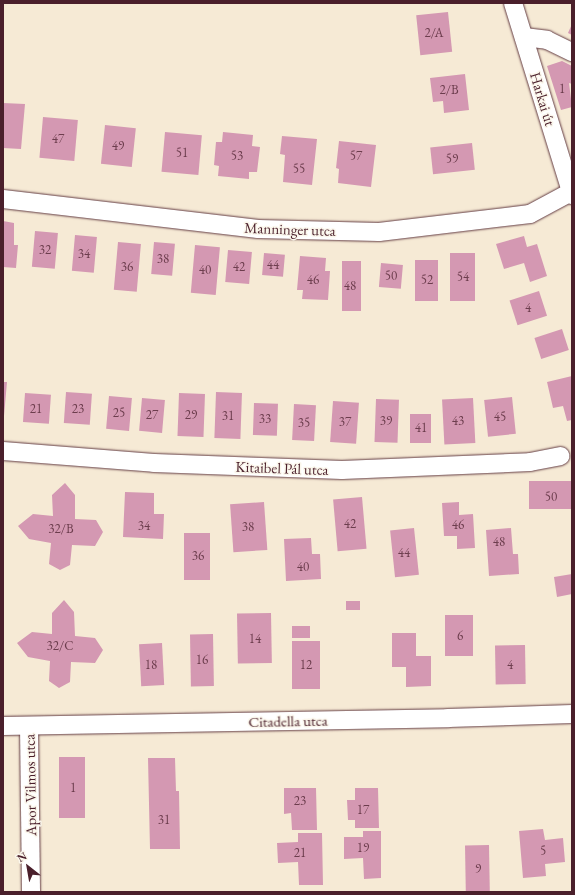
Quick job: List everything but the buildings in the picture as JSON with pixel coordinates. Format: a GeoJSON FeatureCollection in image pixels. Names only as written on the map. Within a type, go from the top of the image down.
{"type":"FeatureCollection","features":[{"type":"Feature","properties":{"kind":"street","name":"Harkai út"},"geometry":{"type":"LineString","coordinates":[[513,3],[571,193]]}},
{"type":"Feature","properties":{"kind":"street"},"geometry":{"type":"LineString","coordinates":[[524,37],[547,40],[572,52]]}},
{"type":"Feature","properties":{"kind":"street","name":"Manninger utca"},"geometry":{"type":"LineString","coordinates":[[3,199],[258,229],[379,232],[530,214],[571,193]]}},
{"type":"Feature","properties":{"kind":"street","name":"Kitaibel Pál utca"},"geometry":{"type":"LineString","coordinates":[[3,451],[154,463],[342,470],[530,462],[560,456]]}},
{"type":"Feature","properties":{"kind":"street","name":"Citadella utca"},"geometry":{"type":"LineString","coordinates":[[3,726],[30,727],[572,714]]}},
{"type":"Feature","properties":{"kind":"street","name":"Apor Vilmos utca"},"geometry":{"type":"LineString","coordinates":[[30,727],[31,892]]}}]}
